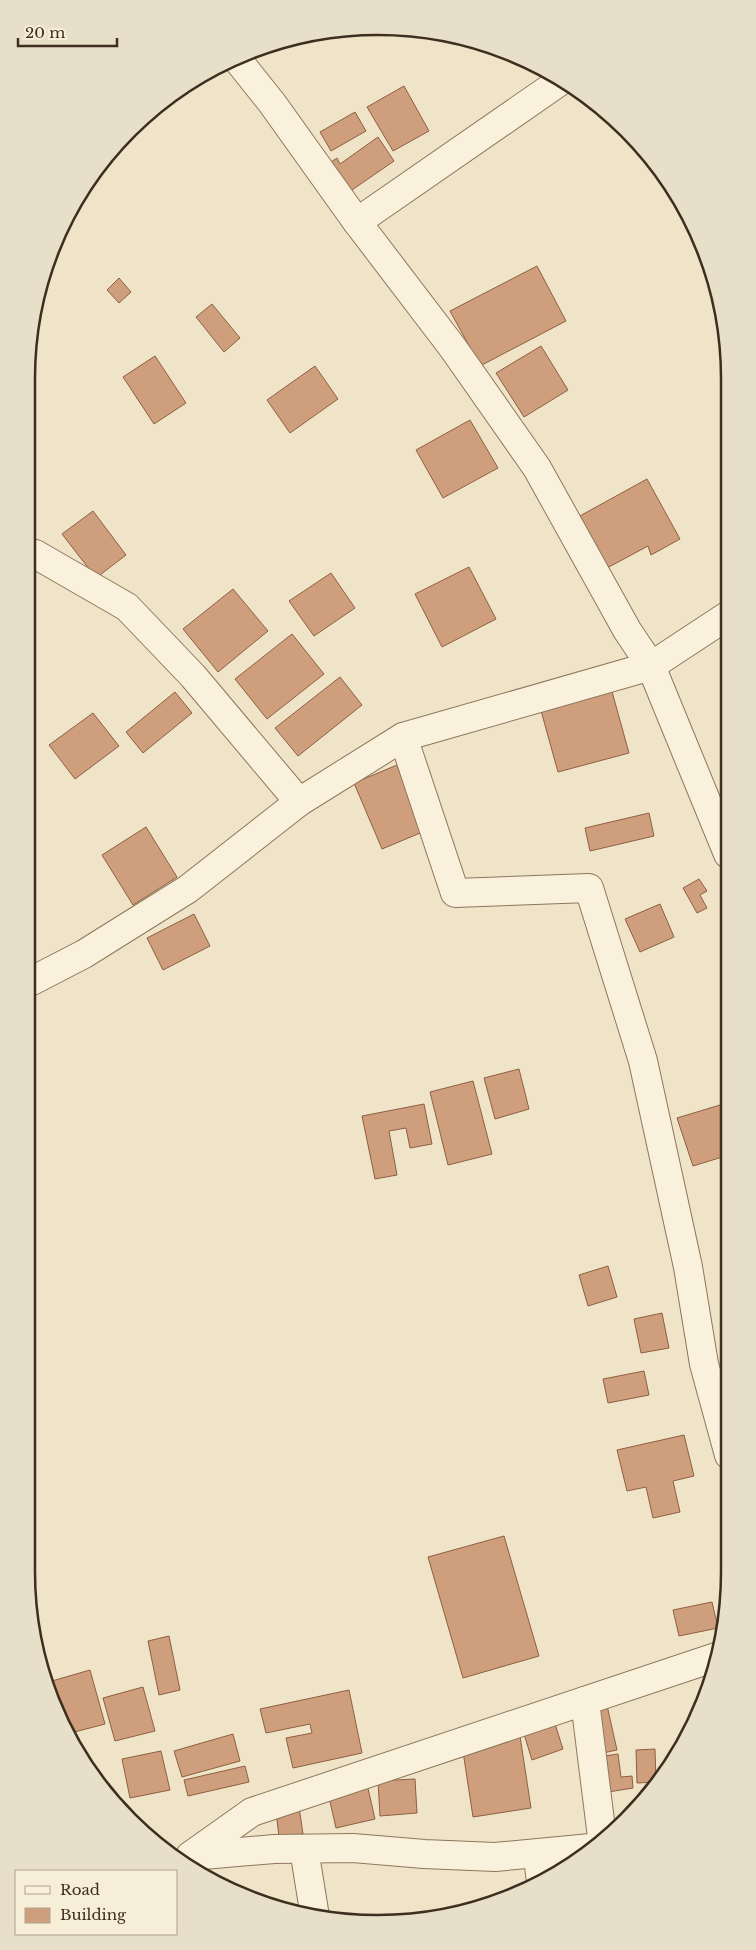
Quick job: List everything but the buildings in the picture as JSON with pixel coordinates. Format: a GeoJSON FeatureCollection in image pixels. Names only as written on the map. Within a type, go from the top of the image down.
{"type":"FeatureCollection","features":[{"type":"Feature","properties":{"kind":"street"},"geometry":{"type":"LineString","coordinates":[[241,64],[272,103],[357,222],[452,348],[537,468],[626,630],[651,666],[721,837]]}},
{"type":"Feature","properties":{"kind":"street"},"geometry":{"type":"LineString","coordinates":[[357,222],[556,84]]}},
{"type":"Feature","properties":{"kind":"street"},"geometry":{"type":"LineString","coordinates":[[35,554],[127,607],[193,676],[299,802]]}},
{"type":"Feature","properties":{"kind":"street"},"geometry":{"type":"LineString","coordinates":[[35,979],[84,954],[188,889],[299,802],[403,737],[651,666],[721,620]]}},
{"type":"Feature","properties":{"kind":"street"},"geometry":{"type":"LineString","coordinates":[[403,737],[455,893],[589,888],[643,1062],[688,1267],[704,1364],[721,1424]]}},
{"type":"Feature","properties":{"kind":"street"},"geometry":{"type":"LineString","coordinates":[[187,1857],[252,1812],[709,1659]]}},
{"type":"Feature","properties":{"kind":"street"},"geometry":{"type":"LineString","coordinates":[[585,1701],[601,1832]]}},
{"type":"Feature","properties":{"kind":"street"},"geometry":{"type":"LineString","coordinates":[[188,1858],[304,1849],[353,1848],[495,1857],[580,1849]]}},
{"type":"Feature","properties":{"kind":"street"},"geometry":{"type":"LineString","coordinates":[[304,1849],[313,1908]]}},
{"type":"Feature","properties":{"kind":"street"},"geometry":{"type":"LineString","coordinates":[[540,1874],[539,1866],[549,1853]]}}]}
